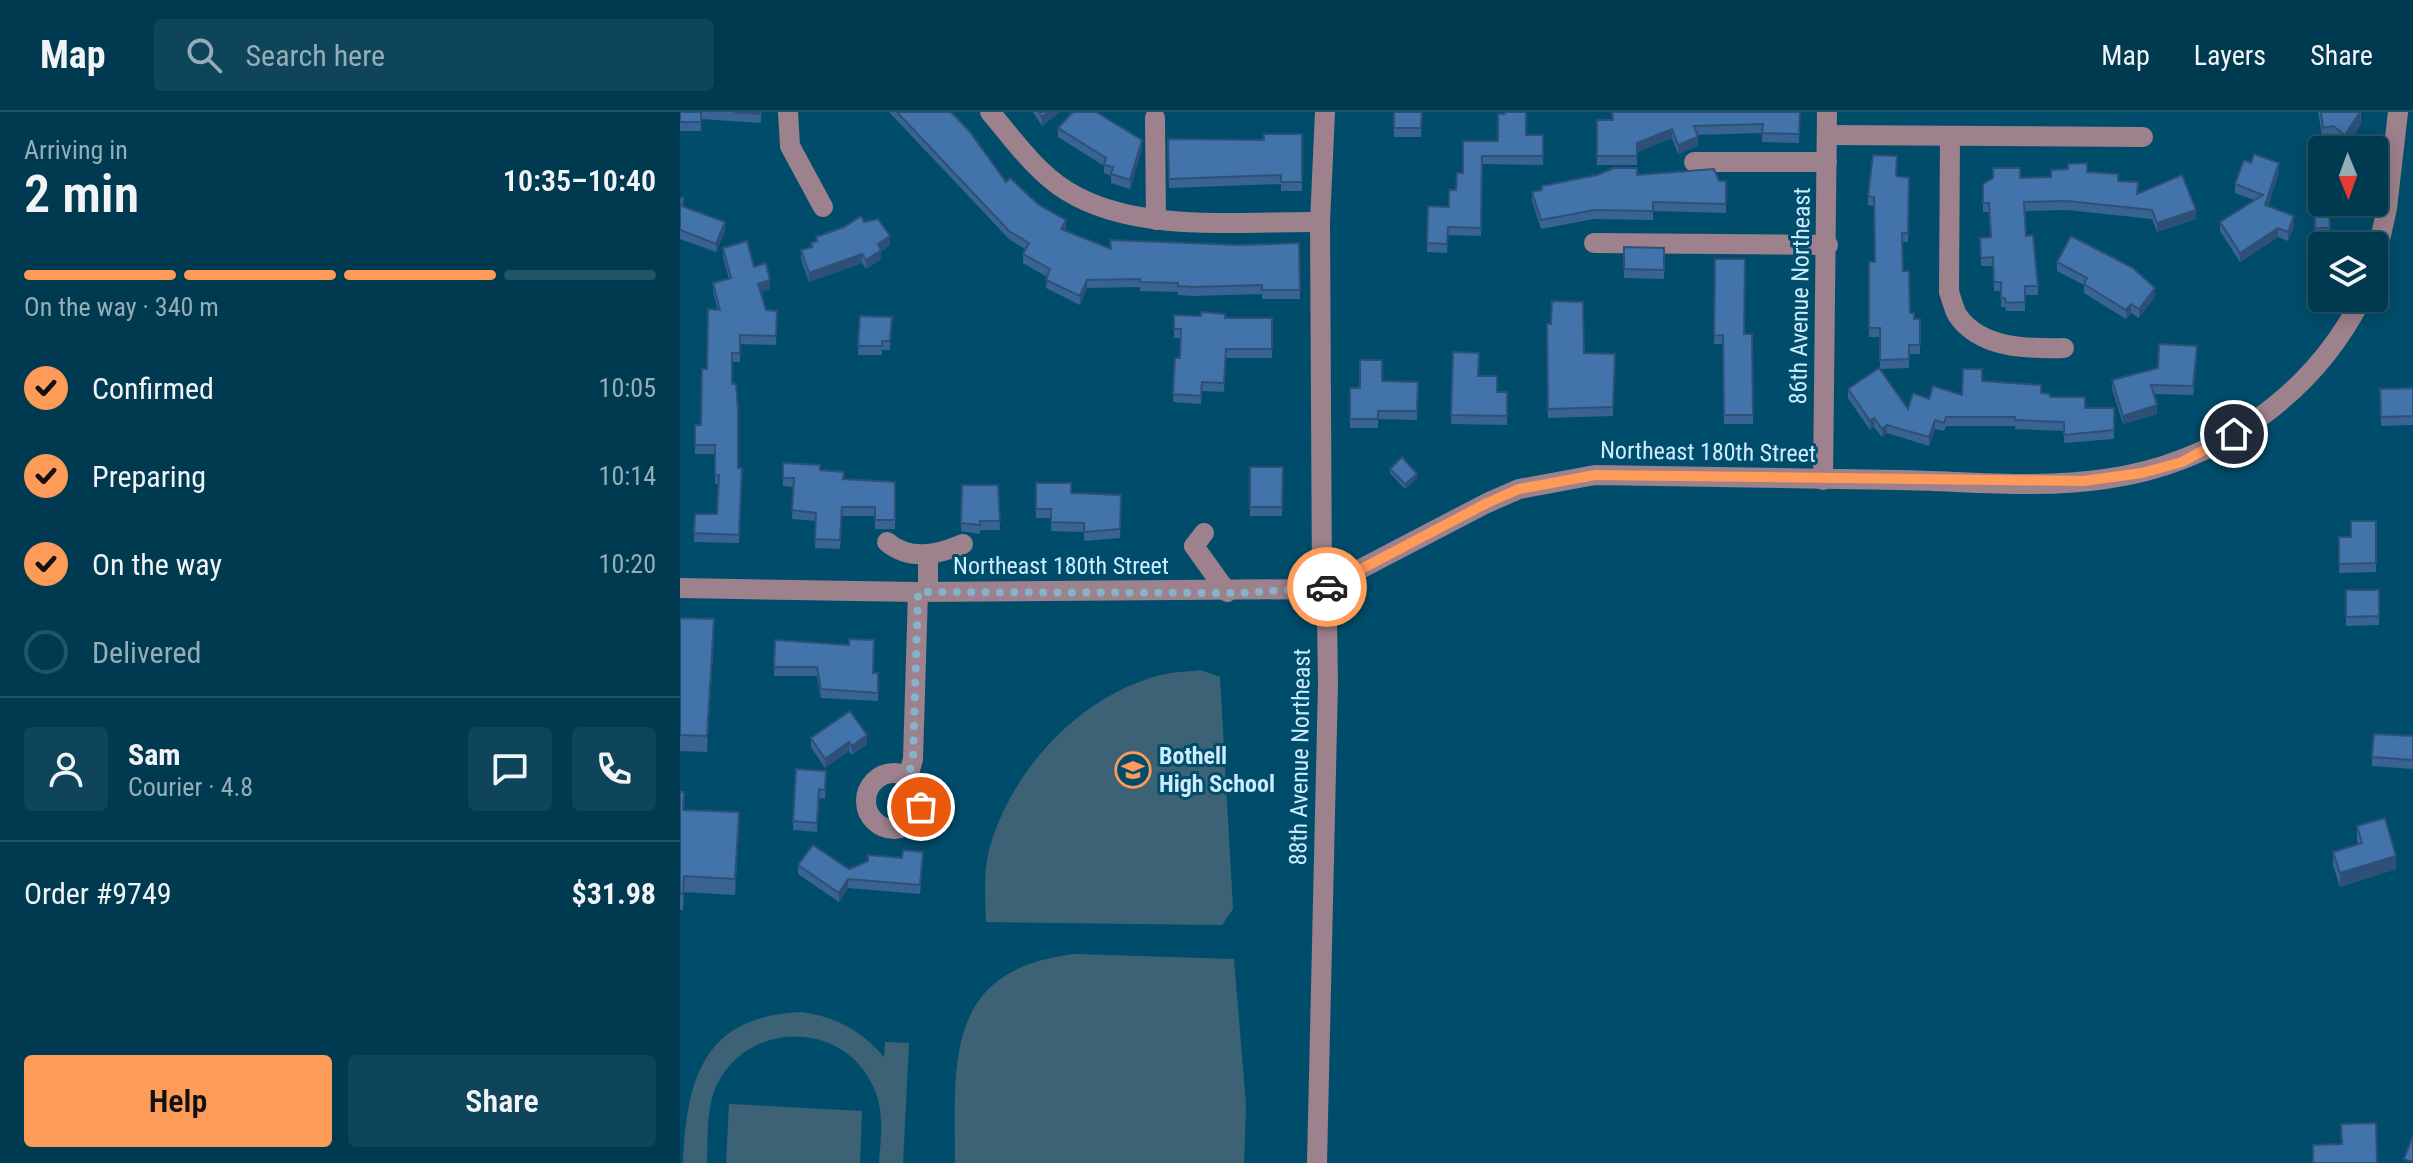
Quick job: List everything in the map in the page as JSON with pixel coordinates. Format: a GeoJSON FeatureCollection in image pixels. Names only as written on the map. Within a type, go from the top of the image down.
{"type":"FeatureCollection","features":[{"type":"Feature","properties":{"kind":"street"},"geometry":{"type":"LineString","coordinates":[[788,112],[790,146],[823,207]]}},
{"type":"Feature","properties":{"kind":"street"},"geometry":{"type":"LineString","coordinates":[[990,112],[1038,167],[1066,191],[1102,209],[1156,220],[1320,222]]}},
{"type":"Feature","properties":{"kind":"street","name":"88th Avenue Northeast"},"geometry":{"type":"LineString","coordinates":[[1317,1163],[1328,683],[1327,619],[1322,589],[1320,222],[1325,112]]}},
{"type":"Feature","properties":{"kind":"street","name":"86th Avenue Northeast"},"geometry":{"type":"LineString","coordinates":[[1823,480],[1828,245],[1827,112]]}},
{"type":"Feature","properties":{"kind":"street"},"geometry":{"type":"LineString","coordinates":[[2382,232],[2398,112]]}},
{"type":"Feature","properties":{"kind":"street"},"geometry":{"type":"LineString","coordinates":[[1155,118],[1156,220]]}},
{"type":"Feature","properties":{"kind":"street"},"geometry":{"type":"LineString","coordinates":[[1827,135],[2143,137]]}},
{"type":"Feature","properties":{"kind":"street"},"geometry":{"type":"LineString","coordinates":[[1950,136],[1949,292],[1958,317],[1985,337],[2022,349],[2064,348]]}},
{"type":"Feature","properties":{"kind":"street"},"geometry":{"type":"LineString","coordinates":[[1694,162],[1827,162]]}},
{"type":"Feature","properties":{"kind":"street"},"geometry":{"type":"LineString","coordinates":[[1594,243],[1828,245]]}},
{"type":"Feature","properties":{"kind":"street","name":"Northeast 180th Street"},"geometry":{"type":"LineString","coordinates":[[680,588],[923,592],[1322,589],[1519,489],[1595,475],[2064,482],[2142,473],[2182,462],[2269,413],[2327,354],[2353,312]]}},
{"type":"Feature","properties":{"kind":"street"},"geometry":{"type":"LineString","coordinates":[[1204,533],[1194,546],[1227,592]]}},
{"type":"Feature","properties":{"kind":"street"},"geometry":{"type":"LineString","coordinates":[[887,542],[900,553],[928,554],[942,553],[963,544]]}},
{"type":"Feature","properties":{"kind":"street"},"geometry":{"type":"LineString","coordinates":[[908,777],[913,759],[928,554]]}},
{"type":"Feature","properties":{"kind":"shaded area"},"geometry":{"type":"Polygon","coordinates":[[[1200,670],[1220,677],[1233,909],[1222,925],[986,922],[988,853],[1002,815],[1033,763],[1077,718],[1102,700],[1157,676],[1200,670]]]}},
{"type":"Feature","properties":{"kind":"shaded area"},"geometry":{"type":"Polygon","coordinates":[[[1074,954],[1234,959],[1246,1105],[1244,1163],[955,1163],[958,1056],[966,1026],[979,1000],[1001,979],[1032,963],[1074,954]]]}},
{"type":"Feature","properties":{"kind":"shaded area"},"geometry":{"type":"Polygon","coordinates":[[[801,1012],[826,1017],[847,1026],[884,1057],[885,1042],[909,1043],[903,1163],[879,1163],[879,1103],[872,1084],[857,1063],[838,1048],[816,1039],[792,1037],[769,1041],[747,1051],[728,1067],[715,1089],[710,1107],[707,1163],[683,1163],[689,1105],[706,1058],[721,1040],[741,1026],[768,1016],[801,1012]]]}},
{"type":"Feature","properties":{"kind":"shaded area"},"geometry":{"type":"Polygon","coordinates":[[[729,1104],[862,1111],[860,1163],[726,1163],[729,1104]]]}},
{"type":"Feature","properties":{"kind":"building"},"geometry":{"type":"Polygon","coordinates":[[[680,112],[701,112],[701,122],[680,122],[680,112]]]}},
{"type":"Feature","properties":{"kind":"building"},"geometry":{"type":"Polygon","coordinates":[[[897,112],[951,112],[970,132],[1006,182],[1010,178],[1039,205],[1066,220],[1061,229],[1111,249],[1110,240],[1239,245],[1299,243],[1300,290],[1262,290],[1262,285],[1178,286],[1178,283],[1140,282],[1140,279],[1087,280],[1080,296],[1046,280],[1050,269],[1023,254],[1029,243],[1009,231],[897,112]]]}},
{"type":"Feature","properties":{"kind":"building"},"geometry":{"type":"Polygon","coordinates":[[[1073,112],[1096,112],[1142,140],[1130,180],[1111,174],[1113,167],[1104,165],[1106,158],[1058,128],[1073,112]]]}},
{"type":"Feature","properties":{"kind":"building"},"geometry":{"type":"Polygon","coordinates":[[[1394,112],[1422,112],[1421,128],[1394,128],[1394,112]]]}},
{"type":"Feature","properties":{"kind":"building"},"geometry":{"type":"Polygon","coordinates":[[[1526,112],[1526,135],[1543,135],[1543,156],[1482,156],[1481,228],[1448,227],[1447,244],[1427,243],[1428,206],[1449,207],[1449,190],[1456,190],[1457,173],[1463,173],[1463,141],[1498,141],[1498,114],[1526,112]]]}},
{"type":"Feature","properties":{"kind":"building"},"geometry":{"type":"Polygon","coordinates":[[[1612,112],[1800,112],[1799,134],[1762,133],[1763,124],[1694,126],[1698,137],[1678,145],[1672,129],[1637,143],[1637,156],[1597,156],[1597,120],[1613,120],[1612,112]]]}},
{"type":"Feature","properties":{"kind":"building"},"geometry":{"type":"Polygon","coordinates":[[[2321,112],[2360,112],[2345,135],[2333,126],[2323,128],[2321,112]]]}},
{"type":"Feature","properties":{"kind":"building"},"geometry":{"type":"Polygon","coordinates":[[[1264,134],[1302,134],[1302,182],[1281,182],[1281,175],[1169,179],[1168,139],[1264,140],[1264,134]]]}},
{"type":"Feature","properties":{"kind":"building"},"geometry":{"type":"Polygon","coordinates":[[[2254,154],[2279,163],[2265,205],[2294,216],[2288,232],[2278,228],[2240,253],[2220,222],[2263,195],[2235,184],[2244,160],[2251,163],[2254,154]]]}},
{"type":"Feature","properties":{"kind":"building"},"geometry":{"type":"Polygon","coordinates":[[[1873,155],[1897,156],[1896,176],[1909,178],[1908,233],[1902,233],[1903,271],[1909,271],[1910,313],[1914,313],[1914,319],[1920,319],[1920,345],[1909,345],[1909,359],[1880,360],[1880,328],[1869,328],[1869,262],[1875,262],[1874,197],[1868,196],[1873,155]]]}},
{"type":"Feature","properties":{"kind":"building"},"geometry":{"type":"Polygon","coordinates":[[[2087,163],[2087,172],[2118,174],[2118,181],[2138,182],[2137,194],[2182,175],[2196,210],[2157,223],[2152,210],[2067,201],[2024,202],[2026,236],[2033,235],[2038,286],[2025,286],[2025,302],[2006,303],[2005,298],[2001,298],[2001,282],[1994,282],[1993,257],[1981,258],[1980,238],[1991,237],[1989,203],[1983,203],[1983,184],[1993,178],[1993,168],[2020,168],[2020,178],[2051,177],[2051,170],[2068,169],[2068,164],[2087,163]]]}},
{"type":"Feature","properties":{"kind":"building"},"geometry":{"type":"Polygon","coordinates":[[[1614,168],[1637,168],[1637,175],[1714,169],[1719,181],[1726,181],[1726,204],[1653,202],[1653,211],[1594,210],[1541,220],[1532,192],[1542,190],[1542,186],[1597,175],[1614,168]]]}},
{"type":"Feature","properties":{"kind":"building"},"geometry":{"type":"Polygon","coordinates":[[[684,197],[682,206],[725,222],[716,244],[680,230],[680,198],[684,197]]]}},
{"type":"Feature","properties":{"kind":"building"},"geometry":{"type":"Polygon","coordinates":[[[861,216],[864,222],[878,219],[890,236],[878,244],[881,250],[866,260],[862,254],[809,273],[801,250],[812,247],[811,243],[817,241],[816,237],[844,227],[861,216]]]}},
{"type":"Feature","properties":{"kind":"building"},"geometry":{"type":"Polygon","coordinates":[[[2315,216],[2330,216],[2330,228],[2315,228],[2315,216]]]}},
{"type":"Feature","properties":{"kind":"building"},"geometry":{"type":"Polygon","coordinates":[[[2071,236],[2133,268],[2155,288],[2139,309],[2131,304],[2126,310],[2084,284],[2087,278],[2057,262],[2071,236]]]}},
{"type":"Feature","properties":{"kind":"building"},"geometry":{"type":"Polygon","coordinates":[[[747,241],[754,267],[766,263],[770,280],[758,284],[766,310],[777,311],[776,336],[740,335],[740,353],[732,353],[732,384],[736,384],[738,409],[738,468],[742,468],[739,535],[694,533],[695,514],[717,514],[719,475],[715,475],[715,445],[695,445],[695,425],[701,425],[702,369],[707,369],[708,309],[720,310],[713,283],[731,278],[723,248],[747,241]]]}},
{"type":"Feature","properties":{"kind":"building"},"geometry":{"type":"Polygon","coordinates":[[[1624,247],[1664,248],[1664,270],[1624,269],[1624,247]]]}},
{"type":"Feature","properties":{"kind":"building"},"geometry":{"type":"Polygon","coordinates":[[[1715,259],[1745,259],[1744,334],[1752,334],[1753,415],[1724,415],[1723,335],[1714,336],[1715,259]]]}},
{"type":"Feature","properties":{"kind":"building"},"geometry":{"type":"Polygon","coordinates":[[[1552,301],[1583,302],[1584,353],[1615,354],[1613,407],[1548,409],[1547,324],[1551,324],[1552,301]]]}},
{"type":"Feature","properties":{"kind":"building"},"geometry":{"type":"Polygon","coordinates":[[[1201,312],[1225,314],[1225,318],[1272,318],[1272,349],[1226,349],[1224,383],[1202,382],[1201,396],[1173,394],[1175,358],[1180,358],[1181,329],[1174,329],[1174,315],[1201,316],[1201,312]]]}},
{"type":"Feature","properties":{"kind":"building"},"geometry":{"type":"Polygon","coordinates":[[[860,316],[892,317],[890,341],[882,341],[882,346],[858,346],[860,316]]]}},
{"type":"Feature","properties":{"kind":"building"},"geometry":{"type":"Polygon","coordinates":[[[2159,344],[2197,346],[2193,386],[2151,385],[2157,405],[2123,416],[2112,380],[2158,368],[2159,344]]]}},
{"type":"Feature","properties":{"kind":"building"},"geometry":{"type":"Polygon","coordinates":[[[1453,352],[1479,353],[1478,376],[1497,376],[1497,392],[1507,392],[1507,416],[1451,415],[1453,352]]]}},
{"type":"Feature","properties":{"kind":"building"},"geometry":{"type":"Polygon","coordinates":[[[1360,360],[1382,360],[1382,381],[1418,382],[1417,411],[1378,411],[1378,419],[1350,419],[1350,388],[1360,388],[1360,360]]]}},
{"type":"Feature","properties":{"kind":"building"},"geometry":{"type":"Polygon","coordinates":[[[1879,368],[1908,409],[1913,393],[1929,399],[1933,386],[1962,395],[1963,369],[1982,369],[1982,381],[2041,385],[2041,393],[2050,394],[2050,397],[2085,397],[2085,408],[2114,408],[2114,430],[2064,435],[2064,422],[2015,420],[2015,417],[1946,417],[1944,423],[1935,420],[1929,437],[1887,425],[1882,429],[1874,418],[1870,421],[1848,389],[1879,368]]]}},
{"type":"Feature","properties":{"kind":"building"},"geometry":{"type":"Polygon","coordinates":[[[2413,388],[2413,416],[2381,417],[2380,389],[2413,388]]]}},
{"type":"Feature","properties":{"kind":"building"},"geometry":{"type":"Polygon","coordinates":[[[1402,457],[1417,474],[1405,484],[1390,469],[1402,457]]]}},
{"type":"Feature","properties":{"kind":"building"},"geometry":{"type":"Polygon","coordinates":[[[783,463],[820,465],[820,470],[844,472],[843,479],[895,482],[895,520],[875,520],[875,507],[842,507],[840,540],[815,539],[816,513],[792,510],[794,478],[783,478],[783,463]]]}},
{"type":"Feature","properties":{"kind":"building"},"geometry":{"type":"Polygon","coordinates":[[[1250,467],[1283,467],[1282,507],[1250,507],[1250,467]]]}},
{"type":"Feature","properties":{"kind":"building"},"geometry":{"type":"Polygon","coordinates":[[[1036,483],[1071,483],[1071,493],[1121,495],[1120,529],[1084,532],[1084,523],[1051,522],[1051,509],[1036,509],[1036,483]]]}},
{"type":"Feature","properties":{"kind":"building"},"geometry":{"type":"Polygon","coordinates":[[[962,485],[998,485],[1000,521],[980,521],[980,525],[961,523],[962,485]]]}},
{"type":"Feature","properties":{"kind":"building"},"geometry":{"type":"Polygon","coordinates":[[[2351,521],[2376,521],[2376,563],[2339,564],[2339,537],[2351,537],[2351,521]]]}},
{"type":"Feature","properties":{"kind":"building"},"geometry":{"type":"Polygon","coordinates":[[[2346,590],[2379,590],[2379,616],[2346,617],[2346,590]]]}},
{"type":"Feature","properties":{"kind":"building"},"geometry":{"type":"Polygon","coordinates":[[[680,618],[714,619],[707,736],[680,735],[680,618]]]}},
{"type":"Feature","properties":{"kind":"building"},"geometry":{"type":"Polygon","coordinates":[[[849,639],[874,640],[873,673],[878,673],[878,693],[821,689],[817,667],[774,667],[775,640],[849,645],[849,639]]]}},
{"type":"Feature","properties":{"kind":"building"},"geometry":{"type":"Polygon","coordinates":[[[850,711],[867,735],[852,746],[849,742],[825,759],[811,738],[850,711]]]}},
{"type":"Feature","properties":{"kind":"building"},"geometry":{"type":"Polygon","coordinates":[[[2374,734],[2413,736],[2413,760],[2372,757],[2374,734]]]}},
{"type":"Feature","properties":{"kind":"building"},"geometry":{"type":"Polygon","coordinates":[[[796,769],[826,771],[825,790],[819,789],[817,823],[793,821],[796,769]]]}},
{"type":"Feature","properties":{"kind":"building"},"geometry":{"type":"Polygon","coordinates":[[[680,792],[684,792],[683,810],[739,812],[735,879],[684,876],[683,894],[680,894],[680,792]]]}},
{"type":"Feature","properties":{"kind":"building"},"geometry":{"type":"Polygon","coordinates":[[[2385,818],[2396,856],[2340,873],[2333,852],[2362,843],[2357,826],[2385,818]]]}},
{"type":"Feature","properties":{"kind":"building"},"geometry":{"type":"Polygon","coordinates":[[[813,845],[849,869],[868,861],[868,855],[902,858],[903,850],[923,852],[920,885],[848,879],[839,893],[798,865],[813,845]]]}},
{"type":"Feature","properties":{"kind":"building"},"geometry":{"type":"Polygon","coordinates":[[[2376,1123],[2377,1163],[2313,1163],[2313,1145],[2342,1144],[2341,1124],[2376,1123]]]}},
{"type":"Feature","properties":{"kind":"building"},"geometry":{"type":"Polygon","coordinates":[[[2413,1136],[2413,1162],[2404,1159],[2413,1136]]]}},
{"type":"Feature","properties":{"kind":"way so far"},"geometry":{"type":"LineString","coordinates":[[921,807],[920,790],[908,777],[913,759],[918,592],[1240,593],[1327,587]]}},
{"type":"Feature","properties":{"kind":"place","name":"Bothell High School"},"geometry":{"type":"Point","coordinates":[1133,770]}},
{"type":"Feature","properties":{"kind":"route"},"geometry":{"type":"LineString","coordinates":[[1327,587],[1487,503],[1519,489],[1558,481],[1595,475],[1853,480],[2103,480],[2182,462],[2234,434]]}}]}
